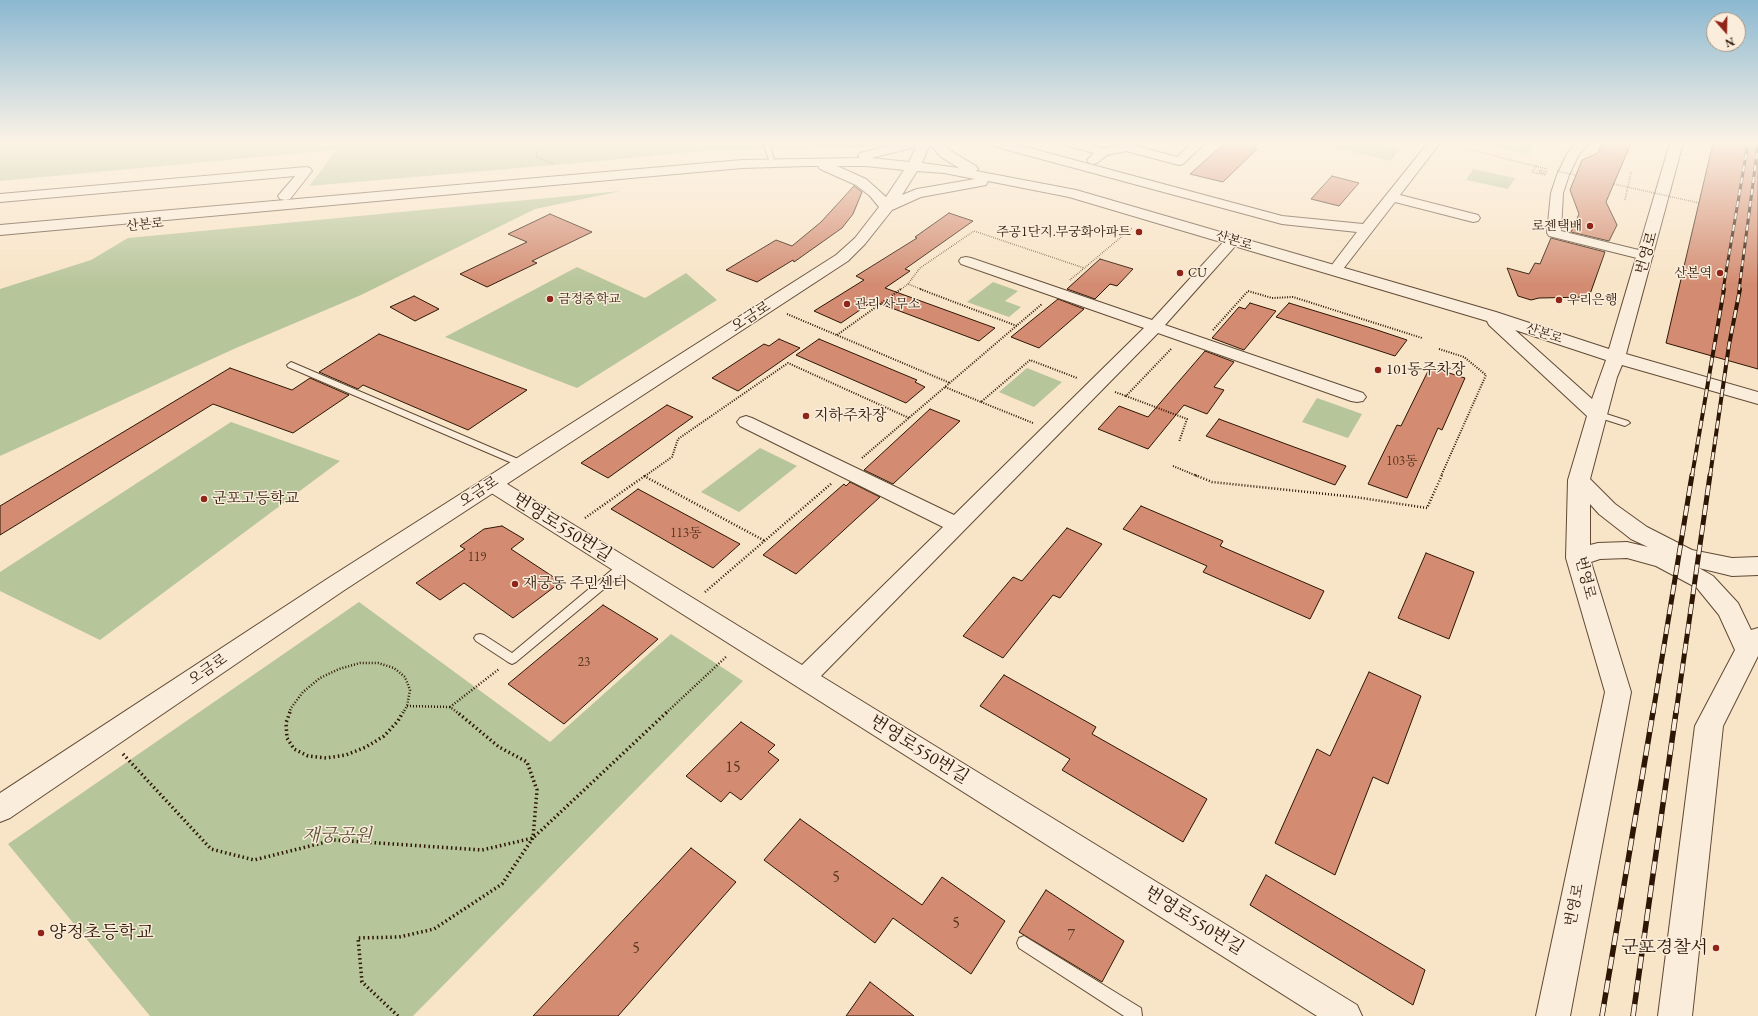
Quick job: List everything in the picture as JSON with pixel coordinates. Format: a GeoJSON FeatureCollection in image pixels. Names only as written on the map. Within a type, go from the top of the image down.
{"type":"FeatureCollection","features":[{"type":"Feature","properties":{"kind":"street"},"geometry":{"type":"LineString","coordinates":[[0,198],[86,190]]}},
{"type":"Feature","properties":{"kind":"street"},"geometry":{"type":"LineString","coordinates":[[286,196],[290,190]]}},
{"type":"Feature","properties":{"kind":"street","name":"산본로"},"geometry":{"type":"LineString","coordinates":[[0,221],[350,190]]}},
{"type":"Feature","properties":{"kind":"street","name":"산본로"},"geometry":{"type":"LineString","coordinates":[[0,230],[444,190]]}},
{"type":"Feature","properties":{"kind":"street","name":"산본로"},"geometry":{"type":"LineString","coordinates":[[0,238],[524,190]]}},
{"type":"Feature","properties":{"kind":"street"},"geometry":{"type":"LineString","coordinates":[[872,190],[886,207],[917,193],[930,190]]}},
{"type":"Feature","properties":{"kind":"street","name":"오금로"},"geometry":{"type":"LineString","coordinates":[[0,809],[335,585],[842,258],[860,241],[878,220],[897,190]]}},
{"type":"Feature","properties":{"kind":"street","name":"산본로"},"geometry":{"type":"LineString","coordinates":[[1058,190],[1071,193],[1335,270],[1490,316],[1616,357],[1758,398]]}},
{"type":"Feature","properties":{"kind":"street"},"geometry":{"type":"LineString","coordinates":[[1174,190],[1282,220],[1367,229]]}},
{"type":"Feature","properties":{"kind":"street"},"geometry":{"type":"LineString","coordinates":[[1335,270],[1397,190]]}},
{"type":"Feature","properties":{"kind":"street"},"geometry":{"type":"LineString","coordinates":[[1558,190],[1554,233],[1646,256]]}},
{"type":"Feature","properties":{"kind":"street","name":"번영로"},"geometry":{"type":"LineString","coordinates":[[1552,1016],[1618,692],[1578,558],[1579,480],[1608,377],[1616,357],[1646,256],[1664,190]]}},
{"type":"Feature","properties":{"kind":"street"},"geometry":{"type":"LineString","coordinates":[[1392,197],[1474,218]]}},
{"type":"Feature","properties":{"kind":"street"},"geometry":{"type":"LineString","coordinates":[[804,678],[1155,327],[1232,241]]}},
{"type":"Feature","properties":{"kind":"street"},"geometry":{"type":"LineString","coordinates":[[966,262],[1358,397]]}},
{"type":"Feature","properties":{"kind":"street"},"geometry":{"type":"LineString","coordinates":[[1490,316],[1598,414]]}},
{"type":"Feature","properties":{"kind":"street"},"geometry":{"type":"LineString","coordinates":[[746,422],[957,525]]}},
{"type":"Feature","properties":{"kind":"street"},"geometry":{"type":"LineString","coordinates":[[1579,480],[1607,509],[1639,533],[1686,557],[1732,567],[1758,566]]}},
{"type":"Feature","properties":{"kind":"street","name":"번영로550번길"},"geometry":{"type":"LineString","coordinates":[[492,484],[1346,1016]]}},
{"type":"Feature","properties":{"kind":"street"},"geometry":{"type":"LineString","coordinates":[[1578,558],[1598,551],[1627,550],[1664,560],[1705,582],[1729,610],[1753,644],[1709,726],[1675,1016]]}},
{"type":"Feature","properties":{"kind":"lane"},"geometry":{"type":"LineString","coordinates":[[291,365],[522,464]]}},
{"type":"Feature","properties":{"kind":"lane"},"geometry":{"type":"LineString","coordinates":[[1598,414],[1625,423]]}},
{"type":"Feature","properties":{"kind":"lane"},"geometry":{"type":"LineString","coordinates":[[480,638],[512,659],[624,566]]}},
{"type":"Feature","properties":{"kind":"lane"},"geometry":{"type":"LineString","coordinates":[[1024,943],[1135,1014]]}},
{"type":"Feature","properties":{"kind":"path"},"geometry":{"type":"LineString","coordinates":[[1625,200],[1626,190]]}},
{"type":"Feature","properties":{"kind":"path"},"geometry":{"type":"LineString","coordinates":[[1643,190],[1700,203]]}},
{"type":"Feature","properties":{"kind":"path"},"geometry":{"type":"LineString","coordinates":[[688,606],[1118,240]]}},
{"type":"Feature","properties":{"kind":"path"},"geometry":{"type":"LineString","coordinates":[[837,335],[908,284],[1017,326]]}},
{"type":"Feature","properties":{"kind":"path"},"geometry":{"type":"LineString","coordinates":[[1201,343],[1248,291],[1272,298],[1293,297],[1422,338]]}},
{"type":"Feature","properties":{"kind":"path"},"geometry":{"type":"LineString","coordinates":[[807,323],[950,383]]}},
{"type":"Feature","properties":{"kind":"path"},"geometry":{"type":"LineString","coordinates":[[1179,442],[1187,419],[1126,396],[1183,337]]}},
{"type":"Feature","properties":{"kind":"path"},"geometry":{"type":"LineString","coordinates":[[1173,466],[1212,482],[1355,497],[1427,508],[1486,375],[1464,357],[1439,349]]}},
{"type":"Feature","properties":{"kind":"path"},"geometry":{"type":"LineString","coordinates":[[981,402],[1030,360],[1096,386]]}},
{"type":"Feature","properties":{"kind":"path"},"geometry":{"type":"LineString","coordinates":[[945,387],[1051,431]]}},
{"type":"Feature","properties":{"kind":"path"},"geometry":{"type":"LineString","coordinates":[[644,476],[765,541]]}},
{"type":"Feature","properties":{"kind":"path"},"geometry":{"type":"LineString","coordinates":[[398,1016],[362,982],[358,938],[399,937],[434,929],[502,884],[533,838],[743,640]]}},
{"type":"Feature","properties":{"kind":"path"},"geometry":{"type":"LineString","coordinates":[[450,707],[512,659]]}},
{"type":"Feature","properties":{"kind":"path"},"geometry":{"type":"LineString","coordinates":[[360,663],[378,663],[394,668],[405,677],[410,690],[407,706],[398,721],[384,736],[366,747],[346,755],[326,758],[308,756],[294,749],[287,738],[286,723],[291,708],[303,692],[320,678],[340,669],[360,663]]}},
{"type":"Feature","properties":{"kind":"path"},"geometry":{"type":"LineString","coordinates":[[407,706],[450,707],[499,747],[527,762],[537,790],[533,838]]}},
{"type":"Feature","properties":{"kind":"path"},"geometry":{"type":"LineString","coordinates":[[108,737],[211,849],[254,860],[334,840],[482,850],[533,838]]}},
{"type":"Feature","properties":{"kind":"green space"},"geometry":{"type":"Polygon","coordinates":[[[621,191],[535,209],[361,295],[236,348],[0,456],[0,289],[91,260],[128,238],[621,191]]]}},
{"type":"Feature","properties":{"kind":"green space"},"geometry":{"type":"Polygon","coordinates":[[[577,267],[645,298],[686,273],[717,300],[577,388],[445,337],[577,267]]]}},
{"type":"Feature","properties":{"kind":"green space"},"geometry":{"type":"Polygon","coordinates":[[[993,282],[1018,291],[1005,301],[1021,307],[1009,317],[967,302],[993,282]]]}},
{"type":"Feature","properties":{"kind":"green space"},"geometry":{"type":"Polygon","coordinates":[[[1027,368],[1062,382],[1034,407],[999,392],[1027,368]]]}},
{"type":"Feature","properties":{"kind":"green space"},"geometry":{"type":"Polygon","coordinates":[[[1317,398],[1362,414],[1348,438],[1302,422],[1317,398]]]}},
{"type":"Feature","properties":{"kind":"green space"},"geometry":{"type":"Polygon","coordinates":[[[231,422],[340,461],[100,640],[0,591],[0,572],[231,422]]]}},
{"type":"Feature","properties":{"kind":"green space"},"geometry":{"type":"Polygon","coordinates":[[[760,448],[797,466],[739,512],[701,492],[760,448]]]}},
{"type":"Feature","properties":{"kind":"green space","name":"재궁공원"},"geometry":{"type":"Polygon","coordinates":[[[359,602],[550,742],[671,634],[743,681],[413,1016],[150,1016],[8,844],[359,602]]]}},
{"type":"Feature","properties":{"kind":"building"},"geometry":{"type":"Polygon","coordinates":[[[850,190],[860,190],[862,192],[853,214],[842,228],[794,262],[793,260],[757,282],[726,270],[776,240],[792,246],[821,222],[850,190]]]}},
{"type":"Feature","properties":{"kind":"building"},"geometry":{"type":"Polygon","coordinates":[[[1319,190],[1353,190],[1339,206],[1311,199],[1319,190]]]}},
{"type":"Feature","properties":{"kind":"building"},"geometry":{"type":"Polygon","coordinates":[[[1570,190],[1611,190],[1606,202],[1617,225],[1609,241],[1571,232],[1579,214],[1570,190]]]}},
{"type":"Feature","properties":{"kind":"building","name":"산본역"},"geometry":{"type":"Polygon","coordinates":[[[1702,190],[1758,190],[1758,369],[1666,343],[1702,190]]]}},
{"type":"Feature","properties":{"kind":"building"},"geometry":{"type":"Polygon","coordinates":[[[949,213],[973,221],[905,269],[910,271],[885,288],[995,328],[979,341],[873,301],[841,323],[814,311],[864,280],[856,276],[917,238],[915,237],[949,213]]]}},
{"type":"Feature","properties":{"kind":"building"},"geometry":{"type":"Polygon","coordinates":[[[550,214],[592,232],[532,261],[537,263],[487,287],[460,274],[527,242],[508,234],[550,214]]]}},
{"type":"Feature","properties":{"kind":"building"},"geometry":{"type":"Polygon","coordinates":[[[1551,238],[1605,252],[1589,297],[1539,298],[1531,300],[1518,296],[1507,268],[1529,274],[1535,263],[1540,264],[1551,238]]]}},
{"type":"Feature","properties":{"kind":"building"},"geometry":{"type":"Polygon","coordinates":[[[1100,259],[1133,269],[1117,286],[1110,284],[1095,299],[1067,289],[1100,259]]]}},
{"type":"Feature","properties":{"kind":"building"},"geometry":{"type":"Polygon","coordinates":[[[414,296],[439,309],[415,321],[390,307],[414,296]]]}},
{"type":"Feature","properties":{"kind":"building"},"geometry":{"type":"Polygon","coordinates":[[[1058,299],[1084,309],[1039,348],[1011,337],[1058,299]]]}},
{"type":"Feature","properties":{"kind":"building"},"geometry":{"type":"Polygon","coordinates":[[[1250,303],[1276,311],[1244,350],[1212,338],[1239,307],[1245,309],[1250,303]]]}},
{"type":"Feature","properties":{"kind":"building"},"geometry":{"type":"Polygon","coordinates":[[[1289,303],[1407,340],[1395,356],[1276,317],[1289,303]]]}},
{"type":"Feature","properties":{"kind":"building"},"geometry":{"type":"Polygon","coordinates":[[[379,334],[527,390],[468,430],[363,385],[358,389],[319,372],[379,334]]]}},
{"type":"Feature","properties":{"kind":"building"},"geometry":{"type":"Polygon","coordinates":[[[779,339],[800,348],[738,391],[712,378],[764,344],[769,346],[779,339]]]}},
{"type":"Feature","properties":{"kind":"building"},"geometry":{"type":"Polygon","coordinates":[[[819,339],[917,380],[915,382],[925,387],[906,403],[796,355],[819,339]]]}},
{"type":"Feature","properties":{"kind":"building"},"geometry":{"type":"Polygon","coordinates":[[[1205,351],[1234,362],[1214,387],[1224,390],[1207,414],[1184,405],[1148,449],[1098,429],[1119,406],[1148,417],[1205,351]]]}},
{"type":"Feature","properties":{"kind":"building"},"geometry":{"type":"Polygon","coordinates":[[[1430,367],[1465,378],[1442,430],[1438,428],[1407,498],[1368,484],[1397,425],[1401,426],[1430,367]]]}},
{"type":"Feature","properties":{"kind":"building"},"geometry":{"type":"Polygon","coordinates":[[[230,368],[292,390],[310,378],[349,395],[293,433],[213,404],[0,535],[0,506],[230,368]]]}},
{"type":"Feature","properties":{"kind":"building"},"geometry":{"type":"Polygon","coordinates":[[[667,405],[693,417],[608,478],[581,463],[667,405]]]}},
{"type":"Feature","properties":{"kind":"building"},"geometry":{"type":"Polygon","coordinates":[[[930,409],[960,421],[893,484],[864,470],[930,409]]]}},
{"type":"Feature","properties":{"kind":"building"},"geometry":{"type":"Polygon","coordinates":[[[1219,419],[1346,466],[1335,485],[1206,436],[1219,419]]]}},
{"type":"Feature","properties":{"kind":"building"},"geometry":{"type":"Polygon","coordinates":[[[850,482],[880,497],[796,574],[763,555],[844,484],[846,486],[850,482]]]}},
{"type":"Feature","properties":{"kind":"building"},"geometry":{"type":"Polygon","coordinates":[[[638,489],[740,544],[713,568],[611,509],[638,489]]]}},
{"type":"Feature","properties":{"kind":"building"},"geometry":{"type":"Polygon","coordinates":[[[1141,506],[1223,541],[1220,546],[1324,591],[1310,619],[1203,572],[1207,566],[1123,529],[1141,506]]]}},
{"type":"Feature","properties":{"kind":"building"},"geometry":{"type":"Polygon","coordinates":[[[502,526],[524,539],[511,549],[561,582],[513,618],[464,583],[440,600],[416,583],[465,549],[460,546],[484,529],[502,526]]]}},
{"type":"Feature","properties":{"kind":"building"},"geometry":{"type":"Polygon","coordinates":[[[1067,528],[1102,544],[1060,598],[1053,595],[1003,658],[963,636],[1013,577],[1022,581],[1067,528]]]}},
{"type":"Feature","properties":{"kind":"building"},"geometry":{"type":"Polygon","coordinates":[[[1426,553],[1474,572],[1449,639],[1398,618],[1426,553]]]}},
{"type":"Feature","properties":{"kind":"building"},"geometry":{"type":"Polygon","coordinates":[[[603,605],[658,639],[564,724],[508,684],[603,605]]]}},
{"type":"Feature","properties":{"kind":"building"},"geometry":{"type":"Polygon","coordinates":[[[1369,672],[1421,696],[1388,784],[1373,777],[1335,875],[1275,843],[1317,749],[1330,756],[1369,672]]]}},
{"type":"Feature","properties":{"kind":"building"},"geometry":{"type":"Polygon","coordinates":[[[1004,675],[1096,727],[1092,734],[1207,799],[1183,842],[1062,770],[1070,759],[980,706],[1004,675]]]}},
{"type":"Feature","properties":{"kind":"building"},"geometry":{"type":"Polygon","coordinates":[[[741,722],[775,745],[768,752],[779,760],[741,800],[730,792],[721,802],[686,776],[741,722]]]}},
{"type":"Feature","properties":{"kind":"building"},"geometry":{"type":"Polygon","coordinates":[[[800,819],[922,905],[942,877],[1005,921],[971,974],[893,918],[875,943],[764,860],[800,819]]]}},
{"type":"Feature","properties":{"kind":"building"},"geometry":{"type":"Polygon","coordinates":[[[691,848],[736,882],[618,1016],[533,1016],[691,848]]]}},
{"type":"Feature","properties":{"kind":"building"},"geometry":{"type":"Polygon","coordinates":[[[1266,875],[1425,970],[1413,1005],[1250,905],[1266,875]]]}},
{"type":"Feature","properties":{"kind":"building"},"geometry":{"type":"Polygon","coordinates":[[[1046,890],[1124,941],[1102,982],[1019,932],[1046,890]]]}},
{"type":"Feature","properties":{"kind":"building"},"geometry":{"type":"Polygon","coordinates":[[[870,982],[914,1016],[846,1016],[870,982]]]}},
{"type":"Feature","properties":{"kind":"railway"},"geometry":{"type":"LineString","coordinates":[[1723,290],[1740,190]]}},
{"type":"Feature","properties":{"kind":"railway"},"geometry":{"type":"LineString","coordinates":[[1739,290],[1752,190]]}},
{"type":"Feature","properties":{"kind":"railway"},"geometry":{"type":"LineString","coordinates":[[1692,476],[1724,289]]}},
{"type":"Feature","properties":{"kind":"railway"},"geometry":{"type":"LineString","coordinates":[[1710,476],[1729,345],[1740,289]]}},
{"type":"Feature","properties":{"kind":"railway"},"geometry":{"type":"LineString","coordinates":[[1653,713],[1692,475]]}},
{"type":"Feature","properties":{"kind":"railway"},"geometry":{"type":"LineString","coordinates":[[1676,713],[1710,475]]}},
{"type":"Feature","properties":{"kind":"railway"},"geometry":{"type":"LineString","coordinates":[[1602,1016],[1653,712]]}},
{"type":"Feature","properties":{"kind":"railway"},"geometry":{"type":"LineString","coordinates":[[1633,1016],[1676,712]]}},
{"type":"Feature","properties":{"kind":"place","name":"로젠택배"},"geometry":{"type":"Point","coordinates":[1590,226]}},
{"type":"Feature","properties":{"kind":"place","name":"주공1단지.무궁화아파트"},"geometry":{"type":"Point","coordinates":[1139,232]}},
{"type":"Feature","properties":{"kind":"place","name":"CU"},"geometry":{"type":"Point","coordinates":[1180,273]}},
{"type":"Feature","properties":{"kind":"place","name":"산본역"},"geometry":{"type":"Point","coordinates":[1720,273]}},
{"type":"Feature","properties":{"kind":"place","name":"금정중학교"},"geometry":{"type":"Point","coordinates":[550,299]}},
{"type":"Feature","properties":{"kind":"place","name":"우리은행"},"geometry":{"type":"Point","coordinates":[1559,300]}},
{"type":"Feature","properties":{"kind":"place","name":"관리 사무소"},"geometry":{"type":"Point","coordinates":[847,304]}},
{"type":"Feature","properties":{"kind":"place","name":"101동주차장"},"geometry":{"type":"Point","coordinates":[1378,370]}},
{"type":"Feature","properties":{"kind":"place","name":"지하주차장"},"geometry":{"type":"Point","coordinates":[806,416]}},
{"type":"Feature","properties":{"kind":"place","name":"군포고등학교"},"geometry":{"type":"Point","coordinates":[204,499]}},
{"type":"Feature","properties":{"kind":"place","name":"재궁동 주민센터"},"geometry":{"type":"Point","coordinates":[515,584]}},
{"type":"Feature","properties":{"kind":"place","name":"양정초등학교"},"geometry":{"type":"Point","coordinates":[41,933]}},
{"type":"Feature","properties":{"kind":"place","name":"군포경찰서"},"geometry":{"type":"Point","coordinates":[1716,948]}}]}
